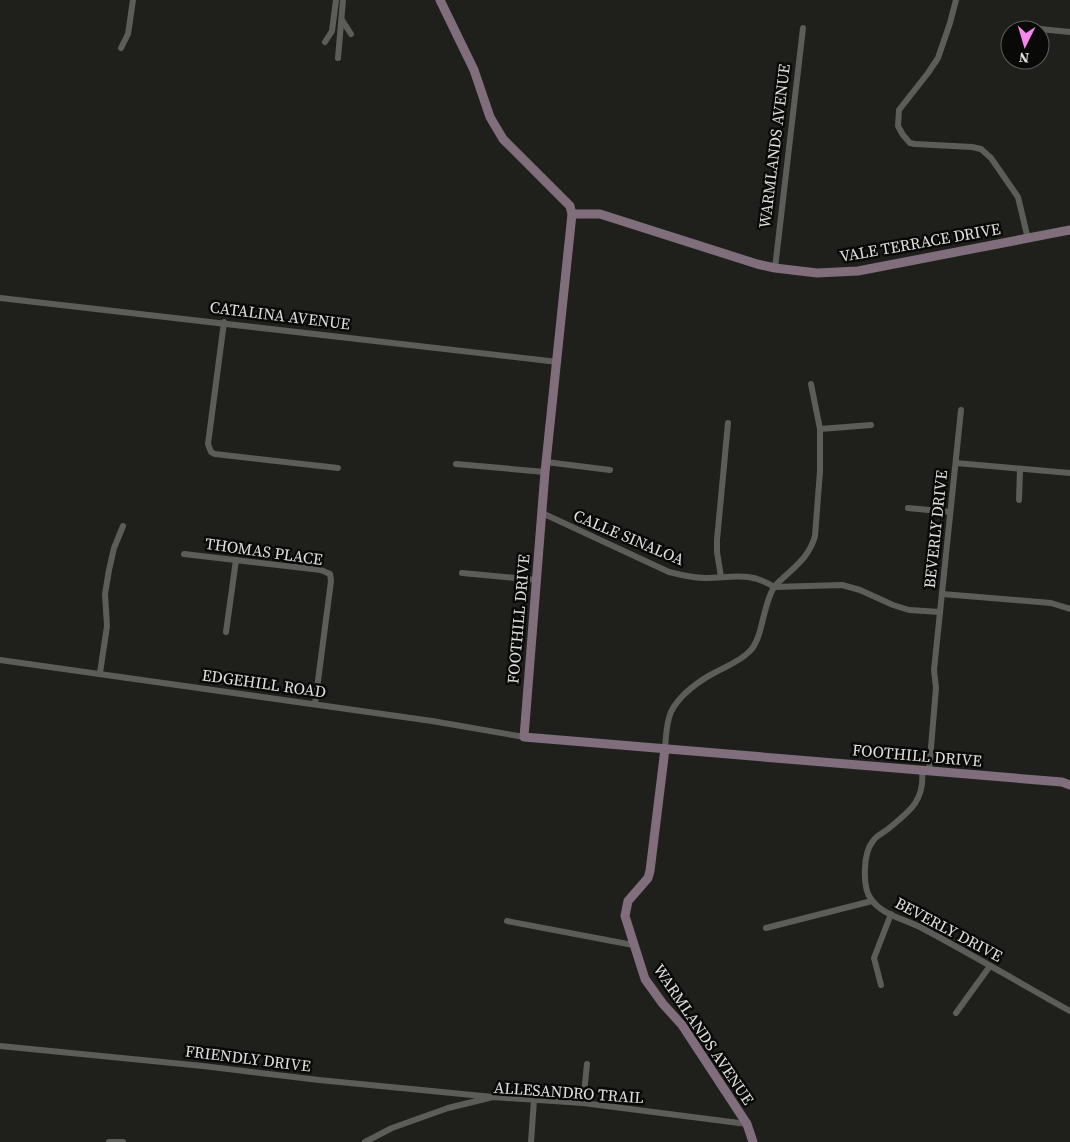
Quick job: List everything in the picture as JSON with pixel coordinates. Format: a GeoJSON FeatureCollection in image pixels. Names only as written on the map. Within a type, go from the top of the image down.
{"type":"FeatureCollection","features":[{"type":"Feature","properties":{"kind":"street"},"geometry":{"type":"LineString","coordinates":[[120,48],[128,34],[132,0]]}},
{"type":"Feature","properties":{"kind":"street"},"geometry":{"type":"LineString","coordinates":[[324,42],[332,31],[336,0]]}},
{"type":"Feature","properties":{"kind":"street"},"geometry":{"type":"LineString","coordinates":[[338,58],[343,0]]}},
{"type":"Feature","properties":{"kind":"street"},"geometry":{"type":"LineString","coordinates":[[440,0],[474,70],[490,117],[503,139],[570,206],[572,214]]}},
{"type":"Feature","properties":{"kind":"street"},"geometry":{"type":"LineString","coordinates":[[956,0],[938,58],[900,110],[898,126],[902,136],[910,143],[981,149],[991,158],[1018,197],[1028,238]]}},
{"type":"Feature","properties":{"kind":"street"},"geometry":{"type":"LineString","coordinates":[[341,19],[351,34]]}},
{"type":"Feature","properties":{"kind":"street","name":"WARMLANDS AVENUE"},"geometry":{"type":"LineString","coordinates":[[775,268],[803,28]]}},
{"type":"Feature","properties":{"kind":"street"},"geometry":{"type":"LineString","coordinates":[[1050,30],[1070,32]]}},
{"type":"Feature","properties":{"kind":"street","name":"VALE TERRACE DRIVE"},"geometry":{"type":"LineString","coordinates":[[572,214],[600,214],[757,264],[816,273],[858,271],[1070,230]]}},
{"type":"Feature","properties":{"kind":"street","name":"FOOTHILL DRIVE"},"geometry":{"type":"LineString","coordinates":[[572,214],[545,472],[524,737],[1062,782],[1070,785]]}},
{"type":"Feature","properties":{"kind":"street","name":"CATALINA AVENUE"},"geometry":{"type":"LineString","coordinates":[[0,298],[224,322],[558,362]]}},
{"type":"Feature","properties":{"kind":"street"},"geometry":{"type":"LineString","coordinates":[[224,322],[208,444],[211,452],[338,468]]}},
{"type":"Feature","properties":{"kind":"street","name":"WARMLANDS AVENUE"},"geometry":{"type":"LineString","coordinates":[[753,1142],[747,1124],[682,1025],[663,1004],[645,979],[625,916],[628,901],[648,878],[650,871],[668,720],[671,711],[678,700],[712,674],[735,663],[748,654],[756,643],[763,613],[774,587],[804,558],[813,544],[820,471],[820,429],[811,384]]}},
{"type":"Feature","properties":{"kind":"street","name":"BEVERLY DRIVE"},"geometry":{"type":"LineString","coordinates":[[961,410],[934,670],[936,688],[926,771],[915,806],[873,840],[867,851],[865,876],[868,895],[885,912],[918,926],[1070,1011]]}},
{"type":"Feature","properties":{"kind":"street"},"geometry":{"type":"LineString","coordinates":[[721,576],[717,540],[728,422]]}},
{"type":"Feature","properties":{"kind":"street"},"geometry":{"type":"LineString","coordinates":[[820,429],[871,425]]}},
{"type":"Feature","properties":{"kind":"street"},"geometry":{"type":"LineString","coordinates":[[546,462],[610,470]]}},
{"type":"Feature","properties":{"kind":"street"},"geometry":{"type":"LineString","coordinates":[[956,463],[1070,473]]}},
{"type":"Feature","properties":{"kind":"street"},"geometry":{"type":"LineString","coordinates":[[456,464],[545,472]]}},
{"type":"Feature","properties":{"kind":"street"},"geometry":{"type":"LineString","coordinates":[[1019,500],[1020,469]]}},
{"type":"Feature","properties":{"kind":"street"},"geometry":{"type":"LineString","coordinates":[[908,508],[950,512]]}},
{"type":"Feature","properties":{"kind":"street","name":"CALLE SINALOA"},"geometry":{"type":"LineString","coordinates":[[542,513],[669,572],[680,575],[705,578],[721,576],[749,577],[774,587],[842,585],[860,590],[909,610],[940,612]]}},
{"type":"Feature","properties":{"kind":"street"},"geometry":{"type":"LineString","coordinates":[[100,673],[107,626],[105,594],[114,548],[123,526]]}},
{"type":"Feature","properties":{"kind":"street","name":"THOMAS PLACE"},"geometry":{"type":"LineString","coordinates":[[184,554],[321,570],[330,574],[331,581],[315,704]]}},
{"type":"Feature","properties":{"kind":"street"},"geometry":{"type":"LineString","coordinates":[[226,632],[236,560]]}},
{"type":"Feature","properties":{"kind":"street"},"geometry":{"type":"LineString","coordinates":[[462,574],[537,580]]}},
{"type":"Feature","properties":{"kind":"street"},"geometry":{"type":"LineString","coordinates":[[942,594],[1051,603],[1070,609]]}},
{"type":"Feature","properties":{"kind":"street","name":"EDGEHILL ROAD"},"geometry":{"type":"LineString","coordinates":[[0,660],[315,704],[524,737]]}},
{"type":"Feature","properties":{"kind":"street"},"geometry":{"type":"LineString","coordinates":[[766,928],[872,901]]}},
{"type":"Feature","properties":{"kind":"street"},"geometry":{"type":"LineString","coordinates":[[880,985],[874,958],[891,914]]}},
{"type":"Feature","properties":{"kind":"street"},"geometry":{"type":"LineString","coordinates":[[507,921],[633,945]]}},
{"type":"Feature","properties":{"kind":"street"},"geometry":{"type":"LineString","coordinates":[[956,1013],[990,966]]}},
{"type":"Feature","properties":{"kind":"street","name":"FRIENDLY DRIVE"},"geometry":{"type":"LineString","coordinates":[[0,1046],[493,1097]]}},
{"type":"Feature","properties":{"kind":"street"},"geometry":{"type":"LineString","coordinates":[[583,1104],[587,1064]]}},
{"type":"Feature","properties":{"kind":"street","name":"ALLESANDRO TRAIL"},"geometry":{"type":"LineString","coordinates":[[366,1142],[392,1128],[448,1108],[493,1097],[583,1104],[747,1124]]}},
{"type":"Feature","properties":{"kind":"street"},"geometry":{"type":"LineString","coordinates":[[531,1142],[534,1100]]}},
{"type":"Feature","properties":{"kind":"street"},"geometry":{"type":"LineString","coordinates":[[109,1142],[123,1142]]}}]}
